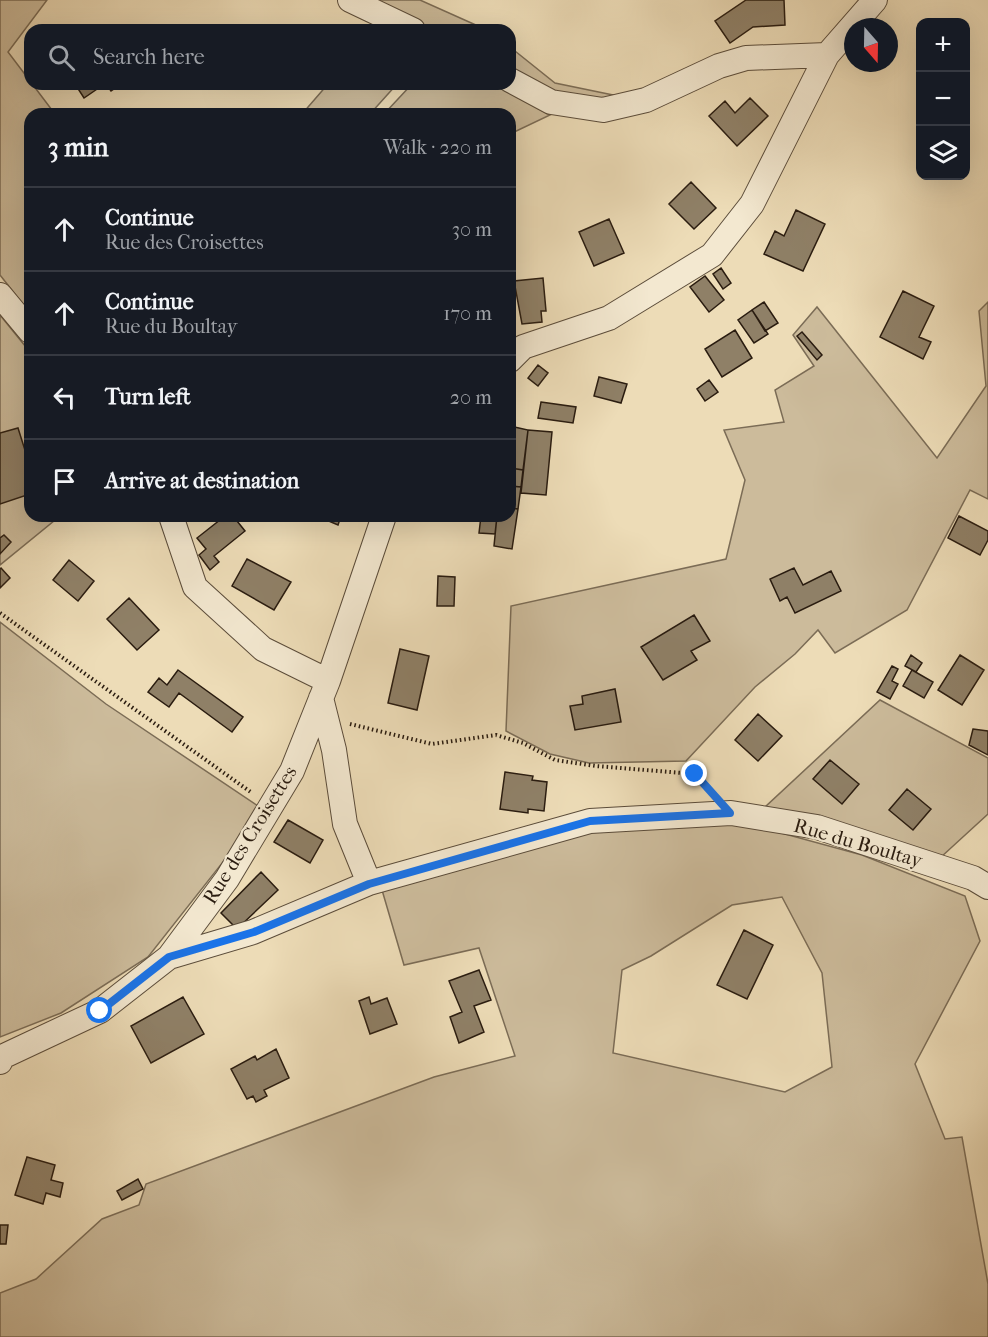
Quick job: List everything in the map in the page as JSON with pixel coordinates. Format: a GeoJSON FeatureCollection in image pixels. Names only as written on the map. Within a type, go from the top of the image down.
{"type":"FeatureCollection","features":[{"type":"Feature","properties":{"kind":"street"},"geometry":{"type":"LineString","coordinates":[[350,0],[400,24]]}},
{"type":"Feature","properties":{"kind":"street"},"geometry":{"type":"LineString","coordinates":[[516,354],[523,348],[609,318],[712,255],[752,204],[827,55],[875,0]]}},
{"type":"Feature","properties":{"kind":"street"},"geometry":{"type":"LineString","coordinates":[[516,83],[551,102],[603,110],[646,100],[719,66],[746,58],[827,55]]}},
{"type":"Feature","properties":{"kind":"street"},"geometry":{"type":"LineString","coordinates":[[0,295],[24,324]]}},
{"type":"Feature","properties":{"kind":"street"},"geometry":{"type":"LineString","coordinates":[[173,522],[195,587],[263,649],[325,689],[328,726],[345,824],[369,884]]}},
{"type":"Feature","properties":{"kind":"street","name":"Rue des Croisettes"},"geometry":{"type":"LineString","coordinates":[[0,1062],[2,1057],[100,1011],[169,957],[227,879],[292,771],[325,689],[382,522]]}},
{"type":"Feature","properties":{"kind":"street","name":"Rue du Boultay"},"geometry":{"type":"LineString","coordinates":[[169,957],[254,932],[369,884],[590,821],[730,813],[816,827],[973,878],[988,887]]}},
{"type":"Feature","properties":{"kind":"path"},"geometry":{"type":"LineString","coordinates":[[0,613],[146,715],[211,766],[271,805]]}},
{"type":"Feature","properties":{"kind":"path"},"geometry":{"type":"LineString","coordinates":[[328,726],[343,723],[432,744],[496,735],[523,743],[555,760],[596,766],[695,774],[730,813]]}},
{"type":"Feature","properties":{"kind":"shaded area"},"geometry":{"type":"Polygon","coordinates":[[[0,0],[47,0],[29,24],[24,24],[24,31],[8,52],[24,73],[24,90],[37,90],[50,108],[24,108],[24,305],[0,275],[0,0]]]}},
{"type":"Feature","properties":{"kind":"shaded area"},"geometry":{"type":"Polygon","coordinates":[[[367,0],[420,0],[474,24],[413,24],[367,0]]]}},
{"type":"Feature","properties":{"kind":"shaded area"},"geometry":{"type":"Polygon","coordinates":[[[516,52],[555,83],[618,96],[608,100],[551,95],[516,77],[516,52]]]}},
{"type":"Feature","properties":{"kind":"shaded area"},"geometry":{"type":"Polygon","coordinates":[[[323,90],[392,90],[375,108],[307,108],[323,90]]]}},
{"type":"Feature","properties":{"kind":"shaded area"},"geometry":{"type":"Polygon","coordinates":[[[406,90],[504,90],[550,115],[516,131],[516,108],[390,108],[406,90]]]}},
{"type":"Feature","properties":{"kind":"shaded area"},"geometry":{"type":"Polygon","coordinates":[[[988,302],[988,499],[970,490],[907,610],[835,653],[818,630],[795,654],[755,687],[686,761],[589,763],[550,754],[506,731],[511,606],[726,559],[745,480],[724,430],[784,422],[775,390],[814,366],[793,335],[817,307],[937,458],[986,386],[979,311],[988,302]]]}},
{"type":"Feature","properties":{"kind":"shaded area"},"geometry":{"type":"Polygon","coordinates":[[[0,315],[24,345],[24,522],[53,522],[0,565],[0,315]]]}},
{"type":"Feature","properties":{"kind":"shaded area"},"geometry":{"type":"Polygon","coordinates":[[[0,622],[106,704],[264,810],[148,957],[61,1013],[0,1037],[0,622]]]}},
{"type":"Feature","properties":{"kind":"shaded area"},"geometry":{"type":"Polygon","coordinates":[[[880,700],[988,758],[988,814],[940,858],[764,808],[880,700]]]}},
{"type":"Feature","properties":{"kind":"shaded area"},"geometry":{"type":"Polygon","coordinates":[[[730,819],[862,855],[965,896],[980,941],[915,1064],[945,1139],[962,1137],[988,1284],[988,1337],[0,1337],[0,1293],[36,1279],[102,1219],[139,1205],[146,1184],[434,1077],[515,1056],[479,948],[404,965],[382,890],[590,828],[730,819]],[[782,897],[732,905],[651,956],[622,970],[613,1053],[785,1092],[832,1067],[822,973],[782,897]]]}},
{"type":"Feature","properties":{"kind":"building"},"geometry":{"type":"Polygon","coordinates":[[[746,0],[784,0],[785,25],[753,27],[730,43],[715,21],[746,0]]]}},
{"type":"Feature","properties":{"kind":"building"},"geometry":{"type":"Polygon","coordinates":[[[79,90],[96,90],[84,98],[79,90]]]}},
{"type":"Feature","properties":{"kind":"building"},"geometry":{"type":"Polygon","coordinates":[[[750,98],[768,116],[737,146],[709,116],[725,101],[735,113],[750,98]]]}},
{"type":"Feature","properties":{"kind":"building"},"geometry":{"type":"Polygon","coordinates":[[[691,182],[716,208],[694,229],[669,204],[691,182]]]}},
{"type":"Feature","properties":{"kind":"building"},"geometry":{"type":"Polygon","coordinates":[[[796,210],[825,224],[803,271],[764,254],[775,231],[784,236],[796,210]]]}},
{"type":"Feature","properties":{"kind":"building"},"geometry":{"type":"Polygon","coordinates":[[[609,219],[624,253],[594,266],[579,232],[609,219]]]}},
{"type":"Feature","properties":{"kind":"building"},"geometry":{"type":"Polygon","coordinates":[[[721,268],[731,283],[723,289],[713,274],[721,268]]]}},
{"type":"Feature","properties":{"kind":"building"},"geometry":{"type":"Polygon","coordinates":[[[705,276],[724,300],[709,312],[690,287],[705,276]]]}},
{"type":"Feature","properties":{"kind":"building"},"geometry":{"type":"Polygon","coordinates":[[[543,278],[546,311],[541,311],[542,322],[522,324],[516,281],[543,278]]]}},
{"type":"Feature","properties":{"kind":"building"},"geometry":{"type":"Polygon","coordinates":[[[903,291],[934,306],[919,337],[931,342],[923,359],[880,337],[903,291]]]}},
{"type":"Feature","properties":{"kind":"building"},"geometry":{"type":"Polygon","coordinates":[[[764,302],[778,323],[765,331],[752,310],[764,302]]]}},
{"type":"Feature","properties":{"kind":"building"},"geometry":{"type":"Polygon","coordinates":[[[752,310],[768,334],[754,343],[738,320],[752,310]]]}},
{"type":"Feature","properties":{"kind":"building"},"geometry":{"type":"Polygon","coordinates":[[[735,330],[752,358],[722,377],[705,349],[735,330]]]}},
{"type":"Feature","properties":{"kind":"building"},"geometry":{"type":"Polygon","coordinates":[[[802,332],[822,355],[817,360],[797,336],[802,332]]]}},
{"type":"Feature","properties":{"kind":"building"},"geometry":{"type":"Polygon","coordinates":[[[538,365],[548,373],[538,386],[528,378],[538,365]]]}},
{"type":"Feature","properties":{"kind":"building"},"geometry":{"type":"Polygon","coordinates":[[[599,377],[627,384],[621,403],[594,396],[599,377]]]}},
{"type":"Feature","properties":{"kind":"building"},"geometry":{"type":"Polygon","coordinates":[[[709,380],[718,392],[705,401],[697,389],[709,380]]]}},
{"type":"Feature","properties":{"kind":"building"},"geometry":{"type":"Polygon","coordinates":[[[541,402],[576,407],[573,423],[538,418],[541,402]]]}},
{"type":"Feature","properties":{"kind":"building"},"geometry":{"type":"Polygon","coordinates":[[[516,427],[528,430],[523,470],[516,469],[516,427]]]}},
{"type":"Feature","properties":{"kind":"building"},"geometry":{"type":"Polygon","coordinates":[[[18,428],[24,447],[24,496],[0,504],[0,433],[18,428]]]}},
{"type":"Feature","properties":{"kind":"building"},"geometry":{"type":"Polygon","coordinates":[[[528,430],[552,432],[546,495],[521,493],[528,430]]]}},
{"type":"Feature","properties":{"kind":"building"},"geometry":{"type":"Polygon","coordinates":[[[516,469],[523,470],[521,487],[516,487],[516,469]]]}},
{"type":"Feature","properties":{"kind":"building"},"geometry":{"type":"Polygon","coordinates":[[[516,487],[521,487],[518,509],[516,509],[516,487]]]}},
{"type":"Feature","properties":{"kind":"building"},"geometry":{"type":"Polygon","coordinates":[[[516,509],[518,509],[512,549],[494,546],[496,522],[516,522],[516,509]]]}},
{"type":"Feature","properties":{"kind":"building"},"geometry":{"type":"Polygon","coordinates":[[[959,516],[988,531],[988,540],[980,555],[948,538],[959,516]]]}},
{"type":"Feature","properties":{"kind":"building"},"geometry":{"type":"Polygon","coordinates":[[[217,522],[238,522],[245,531],[214,556],[219,562],[210,570],[199,555],[206,549],[197,538],[217,522]]]}},
{"type":"Feature","properties":{"kind":"building"},"geometry":{"type":"Polygon","coordinates":[[[480,522],[496,522],[495,534],[479,533],[480,522]]]}},
{"type":"Feature","properties":{"kind":"building"},"geometry":{"type":"Polygon","coordinates":[[[4,535],[11,542],[0,554],[0,538],[4,535]]]}},
{"type":"Feature","properties":{"kind":"building"},"geometry":{"type":"Polygon","coordinates":[[[247,559],[291,582],[274,610],[232,586],[247,559]]]}},
{"type":"Feature","properties":{"kind":"building"},"geometry":{"type":"Polygon","coordinates":[[[69,560],[94,581],[78,601],[53,580],[69,560]]]}},
{"type":"Feature","properties":{"kind":"building"},"geometry":{"type":"Polygon","coordinates":[[[794,568],[803,585],[831,571],[841,591],[795,613],[787,597],[780,601],[770,579],[794,568]]]}},
{"type":"Feature","properties":{"kind":"building"},"geometry":{"type":"Polygon","coordinates":[[[0,569],[10,578],[0,588],[0,569]]]}},
{"type":"Feature","properties":{"kind":"building"},"geometry":{"type":"Polygon","coordinates":[[[438,576],[455,577],[454,606],[437,606],[438,576]]]}},
{"type":"Feature","properties":{"kind":"building"},"geometry":{"type":"Polygon","coordinates":[[[129,598],[159,630],[137,650],[107,619],[129,598]]]}},
{"type":"Feature","properties":{"kind":"building"},"geometry":{"type":"Polygon","coordinates":[[[694,615],[710,641],[691,651],[697,660],[663,680],[641,647],[694,615]]]}},
{"type":"Feature","properties":{"kind":"building"},"geometry":{"type":"Polygon","coordinates":[[[400,649],[429,656],[417,710],[388,703],[400,649]]]}},
{"type":"Feature","properties":{"kind":"building"},"geometry":{"type":"Polygon","coordinates":[[[911,655],[922,663],[916,672],[905,666],[911,655]]]}},
{"type":"Feature","properties":{"kind":"building"},"geometry":{"type":"Polygon","coordinates":[[[960,655],[984,670],[962,705],[938,690],[960,655]]]}},
{"type":"Feature","properties":{"kind":"building"},"geometry":{"type":"Polygon","coordinates":[[[892,666],[898,669],[892,681],[898,684],[890,699],[877,692],[892,666]]]}},
{"type":"Feature","properties":{"kind":"building"},"geometry":{"type":"Polygon","coordinates":[[[178,670],[243,717],[232,732],[179,693],[169,707],[148,692],[159,678],[167,685],[178,670]]]}},
{"type":"Feature","properties":{"kind":"building"},"geometry":{"type":"Polygon","coordinates":[[[912,670],[933,682],[924,698],[903,686],[912,670]]]}},
{"type":"Feature","properties":{"kind":"building"},"geometry":{"type":"Polygon","coordinates":[[[615,689],[621,722],[575,730],[570,706],[583,704],[582,696],[615,689]]]}},
{"type":"Feature","properties":{"kind":"building"},"geometry":{"type":"Polygon","coordinates":[[[758,714],[782,736],[758,761],[735,740],[758,714]]]}},
{"type":"Feature","properties":{"kind":"building"},"geometry":{"type":"Polygon","coordinates":[[[973,729],[988,731],[988,755],[969,745],[973,729]]]}},
{"type":"Feature","properties":{"kind":"building"},"geometry":{"type":"Polygon","coordinates":[[[830,760],[859,784],[842,804],[813,779],[830,760]]]}},
{"type":"Feature","properties":{"kind":"building"},"geometry":{"type":"Polygon","coordinates":[[[505,772],[533,776],[532,780],[547,782],[544,811],[528,809],[528,813],[500,809],[505,772]]]}},
{"type":"Feature","properties":{"kind":"building"},"geometry":{"type":"Polygon","coordinates":[[[907,789],[931,809],[913,830],[889,810],[907,789]]]}},
{"type":"Feature","properties":{"kind":"building"},"geometry":{"type":"Polygon","coordinates":[[[288,820],[323,840],[310,863],[274,842],[288,820]]]}},
{"type":"Feature","properties":{"kind":"building"},"geometry":{"type":"Polygon","coordinates":[[[261,872],[278,890],[237,929],[221,913],[261,872]]]}},
{"type":"Feature","properties":{"kind":"building"},"geometry":{"type":"Polygon","coordinates":[[[744,930],[773,945],[747,999],[717,985],[744,930]]]}},
{"type":"Feature","properties":{"kind":"building"},"geometry":{"type":"Polygon","coordinates":[[[479,970],[491,1000],[474,1006],[484,1032],[459,1043],[450,1017],[462,1012],[449,981],[479,970]]]}},
{"type":"Feature","properties":{"kind":"building"},"geometry":{"type":"Polygon","coordinates":[[[183,997],[204,1034],[151,1063],[131,1026],[183,997]]]}},
{"type":"Feature","properties":{"kind":"building"},"geometry":{"type":"Polygon","coordinates":[[[369,997],[371,1004],[387,998],[397,1024],[370,1034],[359,1001],[369,997]]]}},
{"type":"Feature","properties":{"kind":"building"},"geometry":{"type":"Polygon","coordinates":[[[276,1049],[289,1078],[264,1090],[267,1096],[256,1102],[253,1096],[247,1099],[231,1069],[255,1056],[257,1060],[276,1049]]]}},
{"type":"Feature","properties":{"kind":"building"},"geometry":{"type":"Polygon","coordinates":[[[27,1157],[55,1165],[51,1180],[63,1183],[60,1197],[46,1193],[43,1204],[15,1195],[27,1157]]]}},
{"type":"Feature","properties":{"kind":"building"},"geometry":{"type":"Polygon","coordinates":[[[138,1179],[143,1189],[122,1200],[117,1191],[138,1179]]]}},
{"type":"Feature","properties":{"kind":"building"},"geometry":{"type":"Polygon","coordinates":[[[0,1225],[8,1225],[6,1244],[0,1244],[0,1225]]]}},
{"type":"Feature","properties":{"kind":"route"},"geometry":{"type":"LineString","coordinates":[[100,1011],[169,957],[254,932],[369,884],[590,821],[730,813],[695,774]]}}]}
